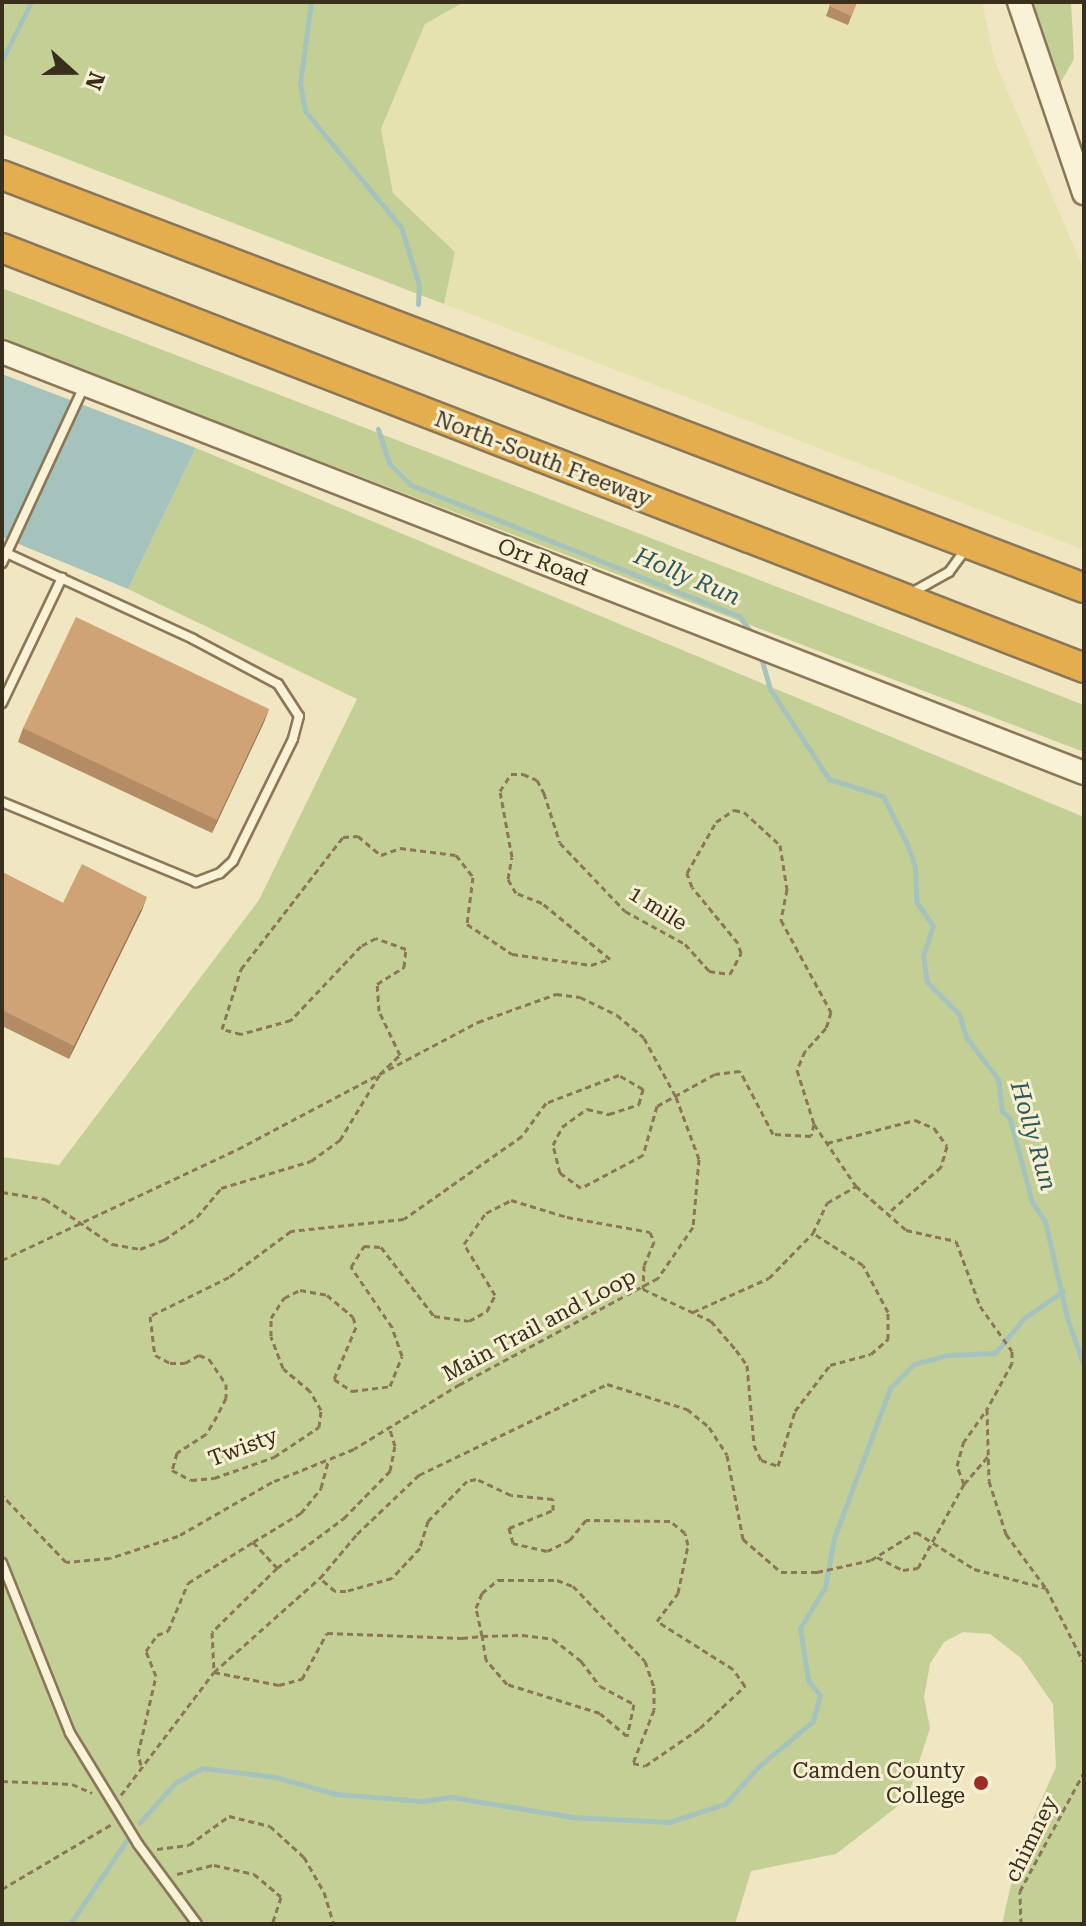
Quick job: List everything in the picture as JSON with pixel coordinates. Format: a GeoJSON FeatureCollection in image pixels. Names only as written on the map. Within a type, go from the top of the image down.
{"type":"FeatureCollection","features":[{"type":"Feature","properties":{"kind":"highway"},"geometry":{"type":"LineString","coordinates":[[2,175],[1084,588]]}},
{"type":"Feature","properties":{"kind":"highway","name":"North-South Freeway"},"geometry":{"type":"LineString","coordinates":[[2,246],[1084,668]]}},
{"type":"Feature","properties":{"kind":"street"},"geometry":{"type":"LineString","coordinates":[[1019,2],[1084,193]]}},
{"type":"Feature","properties":{"kind":"street","name":"Orr Road"},"geometry":{"type":"LineString","coordinates":[[2,352],[1084,773]]}},
{"type":"Feature","properties":{"kind":"lane"},"geometry":{"type":"LineString","coordinates":[[2,563],[4,552],[85,383]]}},
{"type":"Feature","properties":{"kind":"lane"},"geometry":{"type":"LineString","coordinates":[[897,597],[949,572],[969,545]]}},
{"type":"Feature","properties":{"kind":"lane"},"geometry":{"type":"LineString","coordinates":[[2,802],[196,882],[220,873],[233,861],[293,739],[297,708],[278,684],[4,552]]}},
{"type":"Feature","properties":{"kind":"lane"},"geometry":{"type":"LineString","coordinates":[[2,703],[62,578]]}},
{"type":"Feature","properties":{"kind":"lane"},"geometry":{"type":"LineString","coordinates":[[2,1563],[70,1733],[144,1852],[197,1924]]}},
{"type":"Feature","properties":{"kind":"path","name":"1 mile"},"geometry":{"type":"LineString","coordinates":[[380,1074],[400,1055],[379,1011],[377,984],[404,967],[406,949],[376,938],[361,946],[291,1020],[241,1034],[222,1029],[241,969],[343,837],[358,836],[381,855],[400,848],[456,855],[473,877],[467,924],[512,954],[591,965],[610,959],[542,903],[516,893],[508,879],[512,857],[500,791],[511,774],[523,774],[537,780],[544,793],[560,843],[625,911],[685,944],[709,971],[730,974],[741,953],[738,943],[692,887],[687,873],[716,822],[734,810],[744,812],[780,845],[787,889],[781,920],[831,1012],[826,1028],[805,1051],[797,1070],[814,1124]]}},
{"type":"Feature","properties":{"kind":"path","name":"Main Trail and Loop"},"geometry":{"type":"LineString","coordinates":[[2,1260],[86,1224],[478,1022],[556,994],[580,997],[617,1015],[644,1038],[676,1097],[699,1159],[699,1198],[693,1227],[674,1258],[643,1289],[328,1461],[272,1482],[178,1536],[110,1558],[66,1562],[2,1495]]}},
{"type":"Feature","properties":{"kind":"path"},"geometry":{"type":"LineString","coordinates":[[676,1097],[715,1074],[734,1069],[749,1082],[750,1096],[773,1134],[811,1136],[814,1124]]}},
{"type":"Feature","properties":{"kind":"path"},"geometry":{"type":"LineString","coordinates":[[2,1192],[45,1199],[112,1244],[140,1249],[164,1240],[197,1217],[221,1188],[311,1161],[340,1140],[380,1074]]}},
{"type":"Feature","properties":{"kind":"path","name":"Twisty"},"geometry":{"type":"LineString","coordinates":[[643,1289],[644,1265],[654,1242],[650,1232],[567,1217],[511,1200],[486,1213],[464,1244],[495,1295],[487,1311],[469,1321],[434,1316],[381,1247],[364,1246],[351,1267],[392,1327],[402,1356],[390,1386],[352,1391],[334,1379],[356,1327],[353,1317],[327,1295],[300,1290],[284,1298],[271,1318],[271,1336],[283,1368],[310,1391],[321,1410],[319,1427],[274,1457],[214,1478],[191,1480],[172,1470],[177,1453],[206,1434],[226,1398],[226,1384],[209,1359],[199,1355],[185,1363],[170,1363],[155,1355],[150,1316],[229,1277],[291,1231],[371,1219],[404,1219],[522,1136],[546,1103],[619,1075],[643,1089],[639,1104],[609,1114],[587,1109],[562,1127],[553,1145],[560,1173],[581,1188],[643,1155],[657,1106],[676,1097]]}},
{"type":"Feature","properties":{"kind":"path"},"geometry":{"type":"LineString","coordinates":[[827,1143],[915,1120],[934,1128],[947,1146],[941,1167],[888,1213]]}},
{"type":"Feature","properties":{"kind":"path"},"geometry":{"type":"LineString","coordinates":[[814,1124],[856,1186],[906,1230],[956,1241],[980,1306],[1004,1342],[1012,1363],[987,1409],[963,1443],[957,1466],[964,1484]]}},
{"type":"Feature","properties":{"kind":"path"},"geometry":{"type":"LineString","coordinates":[[693,1312],[769,1278],[813,1233],[827,1203],[856,1186]]}},
{"type":"Feature","properties":{"kind":"path"},"geometry":{"type":"LineString","coordinates":[[643,1289],[711,1321],[747,1365],[754,1445],[761,1460],[778,1466],[795,1411],[830,1365],[871,1354],[888,1339],[888,1312],[863,1265],[813,1233]]}},
{"type":"Feature","properties":{"kind":"path"},"geometry":{"type":"LineString","coordinates":[[112,1803],[214,1672],[320,1578],[357,1534],[419,1475],[607,1384],[687,1409],[709,1427],[727,1455],[743,1539],[781,1572],[817,1572],[877,1557],[916,1532],[974,1569],[1046,1588]]}},
{"type":"Feature","properties":{"kind":"path"},"geometry":{"type":"LineString","coordinates":[[987,1409],[989,1481],[1006,1534],[1046,1588],[1084,1663]]}},
{"type":"Feature","properties":{"kind":"path"},"geometry":{"type":"LineString","coordinates":[[214,1672],[212,1632],[277,1568],[344,1518],[390,1471],[395,1446],[389,1426]]}},
{"type":"Feature","properties":{"kind":"path"},"geometry":{"type":"LineString","coordinates":[[877,1557],[903,1570],[918,1568],[930,1543],[948,1522],[964,1484],[989,1455]]}},
{"type":"Feature","properties":{"kind":"path"},"geometry":{"type":"LineString","coordinates":[[141,1765],[138,1754],[156,1676],[146,1651],[157,1635],[168,1631],[188,1583],[301,1513],[321,1488],[328,1461]]}},
{"type":"Feature","properties":{"kind":"path"},"geometry":{"type":"LineString","coordinates":[[214,1672],[279,1685],[302,1679],[327,1633],[482,1636],[553,1639],[581,1661],[600,1686],[634,1704],[627,1736],[600,1713],[507,1684],[493,1673],[482,1636],[476,1608],[482,1593],[498,1580],[523,1576],[573,1586],[645,1661],[654,1687],[654,1710],[633,1763],[645,1766],[700,1728],[745,1686],[733,1669],[657,1621],[678,1593],[688,1545],[685,1533],[670,1521],[586,1520],[570,1540],[547,1551],[513,1543],[509,1528],[553,1510],[553,1499],[511,1495],[476,1479],[467,1481],[428,1521],[420,1548],[392,1578],[346,1591],[335,1591],[320,1578]]}},
{"type":"Feature","properties":{"kind":"path"},"geometry":{"type":"LineString","coordinates":[[253,1542],[277,1568]]}},
{"type":"Feature","properties":{"kind":"path","name":"chimney"},"geometry":{"type":"LineString","coordinates":[[1021,1924],[1020,1891],[1084,1772]]}},
{"type":"Feature","properties":{"kind":"path"},"geometry":{"type":"LineString","coordinates":[[2,1781],[72,1784],[97,1795]]}},
{"type":"Feature","properties":{"kind":"path"},"geometry":{"type":"LineString","coordinates":[[108,1814],[113,1824]]}},
{"type":"Feature","properties":{"kind":"path"},"geometry":{"type":"LineString","coordinates":[[144,1852],[189,1845],[229,1816],[270,1826],[304,1857],[324,1892],[334,1924]]}},
{"type":"Feature","properties":{"kind":"path"},"geometry":{"type":"LineString","coordinates":[[2,1889],[122,1818]]}},
{"type":"Feature","properties":{"kind":"path"},"geometry":{"type":"LineString","coordinates":[[162,1878],[214,1865],[254,1874],[281,1897],[272,1924]]}},
{"type":"Feature","properties":{"kind":"shaded area"},"geometry":{"type":"Polygon","coordinates":[[[464,2],[982,2],[995,62],[1084,270],[1084,550],[444,304],[455,252],[393,193],[381,129],[425,24],[464,2]]]}},
{"type":"Feature","properties":{"kind":"green space"},"geometry":{"type":"Polygon","coordinates":[[[2,2],[464,2],[425,24],[381,129],[393,193],[455,252],[444,304],[2,134],[2,2]]]}},
{"type":"Feature","properties":{"kind":"green space"},"geometry":{"type":"Polygon","coordinates":[[[1020,2],[1071,2],[1074,59],[1049,103],[1020,2]]]}},
{"type":"Feature","properties":{"kind":"green space"},"geometry":{"type":"Polygon","coordinates":[[[2,288],[1084,705],[1084,752],[2,340],[2,288]]]}},
{"type":"Feature","properties":{"kind":"green space"},"geometry":{"type":"Polygon","coordinates":[[[196,448],[1084,817],[1084,1924],[1002,1924],[1019,1850],[1056,1767],[1053,1704],[1021,1658],[990,1634],[963,1632],[944,1642],[930,1664],[924,1697],[930,1728],[907,1799],[836,1854],[751,1871],[735,1924],[2,1924],[2,1157],[59,1165],[259,900],[357,699],[128,589],[196,448]]]}},
{"type":"Feature","properties":{"kind":"water"},"geometry":{"type":"Polygon","coordinates":[[[2,374],[196,448],[128,589],[2,537],[2,374]]]}},
{"type":"Feature","properties":{"kind":"building"},"geometry":{"type":"Polygon","coordinates":[[[831,2],[857,2],[851,16],[829,6],[831,2]]]}},
{"type":"Feature","properties":{"kind":"building"},"geometry":{"type":"Polygon","coordinates":[[[76,617],[269,709],[217,820],[23,728],[76,617]]]}},
{"type":"Feature","properties":{"kind":"building"},"geometry":{"type":"Polygon","coordinates":[[[82,864],[147,897],[74,1046],[2,1010],[2,872],[63,903],[82,864]]]}},
{"type":"Feature","properties":{"kind":"waterway"},"geometry":{"type":"LineString","coordinates":[[2,60],[31,2]]}},
{"type":"Feature","properties":{"kind":"waterway","name":"Holly Run"},"geometry":{"type":"LineString","coordinates":[[311,2],[300,83],[305,111],[401,227],[419,285],[418,304]]}},
{"type":"Feature","properties":{"kind":"waterway","name":"Holly Run"},"geometry":{"type":"LineString","coordinates":[[378,429],[389,463],[411,485],[739,616],[755,637]]}},
{"type":"Feature","properties":{"kind":"waterway","name":"Holly Run"},"geometry":{"type":"LineString","coordinates":[[760,654],[770,689],[829,779],[883,796],[907,844],[915,867],[916,901],[933,926],[923,955],[927,982],[959,1014],[966,1037],[998,1079],[1002,1111],[1010,1119],[1032,1202],[1045,1221],[1067,1318],[1084,1366]]}},
{"type":"Feature","properties":{"kind":"waterway"},"geometry":{"type":"LineString","coordinates":[[139,1823],[175,1783],[202,1768],[275,1777],[336,1794],[422,1801],[451,1797],[572,1817],[669,1822],[725,1804],[758,1767],[813,1721],[820,1695],[808,1680],[800,1628],[825,1587],[834,1538],[890,1388],[914,1364],[948,1355],[995,1353],[1024,1318],[1063,1291]]}},
{"type":"Feature","properties":{"kind":"waterway"},"geometry":{"type":"LineString","coordinates":[[70,1924],[128,1838]]}},
{"type":"Feature","properties":{"kind":"place","name":"Camden County College"},"geometry":{"type":"Point","coordinates":[981,1783]}}]}
